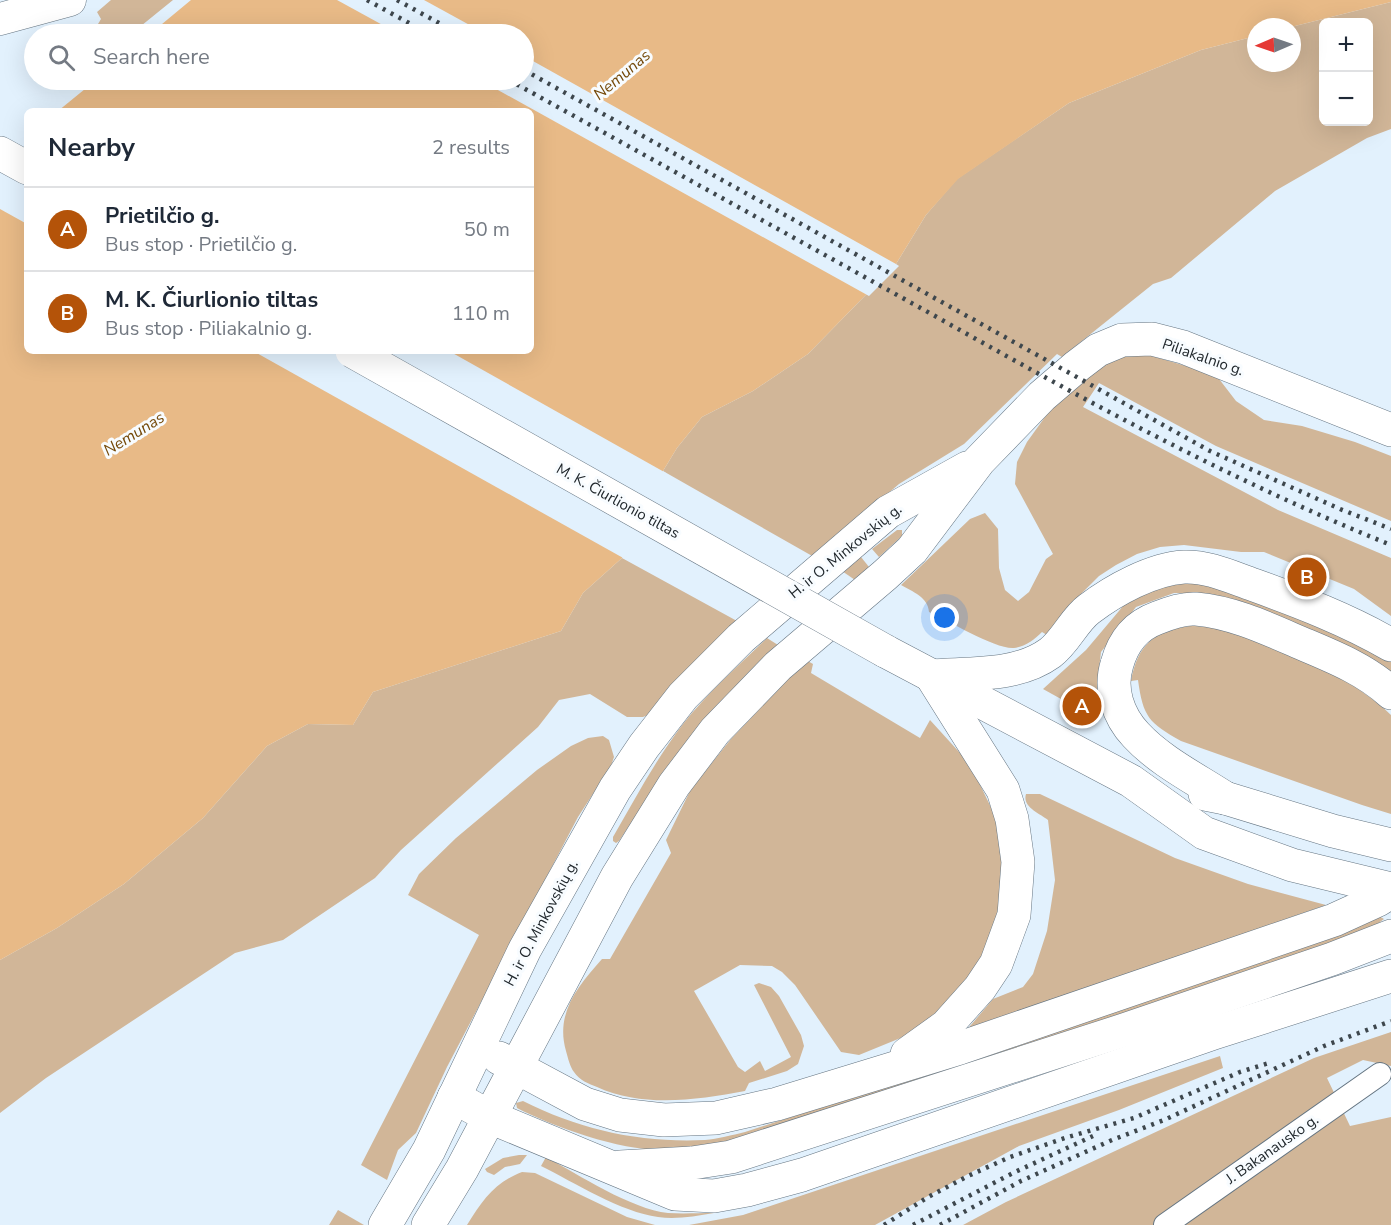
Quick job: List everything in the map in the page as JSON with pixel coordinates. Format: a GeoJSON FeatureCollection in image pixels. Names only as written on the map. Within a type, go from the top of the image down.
{"type":"FeatureCollection","features":[{"type":"Feature","properties":{"kind":"main road"},"geometry":{"type":"LineString","coordinates":[[0,20],[70,0]]}},
{"type":"Feature","properties":{"kind":"main road"},"geometry":{"type":"LineString","coordinates":[[0,153],[24,166]]}},
{"type":"Feature","properties":{"kind":"main road","name":"Piliakalnio g."},"geometry":{"type":"LineString","coordinates":[[979,461],[1042,396],[1087,357],[1109,344],[1137,338],[1152,339],[1183,347],[1391,430]]}},
{"type":"Feature","properties":{"kind":"main road","name":"M. K. Čiurlionio tiltas"},"geometry":{"type":"LineString","coordinates":[[357,354],[885,651],[1131,781]]}},
{"type":"Feature","properties":{"kind":"main road"},"geometry":{"type":"LineString","coordinates":[[428,1225],[462,1169],[617,877],[674,785],[716,731],[778,666],[912,550],[979,461]]}},
{"type":"Feature","properties":{"kind":"main road","name":"H. ir O. Minkovskių g."},"geometry":{"type":"LineString","coordinates":[[385,1225],[429,1150],[525,949],[615,789],[644,746],[684,696],[741,638],[888,512],[979,461]]}},
{"type":"Feature","properties":{"kind":"main road"},"geometry":{"type":"LineString","coordinates":[[881,1072],[946,1026],[973,997],[996,964],[1014,915],[1018,862],[1012,819],[1003,790],[931,676],[1026,667],[1051,652],[1087,610],[1150,574],[1184,567],[1209,570],[1300,602],[1365,630],[1391,645]]}},
{"type":"Feature","properties":{"kind":"main road"},"geometry":{"type":"LineString","coordinates":[[1225,798],[1135,735],[1118,708],[1113,675],[1130,635],[1148,621],[1173,612],[1195,609],[1235,617],[1345,662],[1380,683],[1391,693]]}},
{"type":"Feature","properties":{"kind":"main road"},"geometry":{"type":"LineString","coordinates":[[1131,781],[1225,798],[1333,831],[1391,845]]}},
{"type":"Feature","properties":{"kind":"main road"},"geometry":{"type":"LineString","coordinates":[[1131,781],[1204,833],[1292,865],[1391,891]]}},
{"type":"Feature","properties":{"kind":"main road"},"geometry":{"type":"LineString","coordinates":[[478,1048],[585,1104],[620,1115],[664,1120],[716,1118],[777,1104],[960,1048],[1334,920],[1378,900],[1391,891]]}},
{"type":"Feature","properties":{"kind":"main road"},"geometry":{"type":"LineString","coordinates":[[612,1167],[731,1157],[1124,1030],[1332,959],[1391,936]]}},
{"type":"Feature","properties":{"kind":"main road"},"geometry":{"type":"LineString","coordinates":[[454,1097],[490,1117],[675,1194],[714,1196],[747,1190],[813,1171],[1214,1033],[1391,976]]}},
{"type":"Feature","properties":{"kind":"street","name":"J. Bakanausko g."},"geometry":{"type":"LineString","coordinates":[[1165,1225],[1380,1074]]}},
{"type":"Feature","properties":{"kind":"shaded area"},"geometry":{"type":"Polygon","coordinates":[[[111,0],[173,0],[143,24],[98,24],[101,19],[97,12],[111,0]]]}},
{"type":"Feature","properties":{"kind":"shaded area"},"geometry":{"type":"Polygon","coordinates":[[[1391,2],[1391,129],[1367,138],[1275,191],[1171,278],[1153,284],[1062,357],[1057,354],[964,444],[899,484],[814,557],[663,471],[677,448],[702,417],[753,391],[808,354],[896,264],[926,215],[957,179],[1069,103],[1201,50],[1247,38],[1247,72],[1301,72],[1301,24],[1319,20],[1319,126],[1373,126],[1373,18],[1327,18],[1391,2]]]}},
{"type":"Feature","properties":{"kind":"shaded area"},"geometry":{"type":"Polygon","coordinates":[[[1139,352],[1216,375],[1236,401],[1264,420],[1302,426],[1391,456],[1391,521],[1216,446],[1099,383],[1083,407],[1278,510],[1391,558],[1391,616],[1354,589],[1264,552],[1241,552],[1184,545],[1160,547],[1137,554],[1116,565],[1099,576],[1074,601],[1047,635],[1042,632],[1026,644],[1014,648],[984,640],[929,612],[923,599],[901,585],[970,519],[985,513],[998,529],[999,568],[1005,590],[1018,601],[1029,592],[1046,559],[1053,554],[1015,484],[1017,462],[1027,442],[1058,399],[1114,358],[1139,352]]]}},
{"type":"Feature","properties":{"kind":"shaded area"},"geometry":{"type":"Polygon","coordinates":[[[897,530],[902,530],[902,536],[879,557],[872,549],[897,530]]]}},
{"type":"Feature","properties":{"kind":"shaded area"},"geometry":{"type":"Polygon","coordinates":[[[861,557],[869,567],[855,580],[842,571],[861,557]]]}},
{"type":"Feature","properties":{"kind":"shaded area"},"geometry":{"type":"Polygon","coordinates":[[[622,558],[737,621],[655,712],[643,717],[627,717],[590,694],[559,700],[538,727],[401,850],[375,878],[283,940],[235,953],[46,1078],[0,1113],[0,960],[57,928],[124,884],[203,818],[267,746],[308,724],[353,725],[373,692],[561,631],[583,593],[622,558]]]}},
{"type":"Feature","properties":{"kind":"shaded area"},"geometry":{"type":"Polygon","coordinates":[[[1191,582],[1242,594],[1318,625],[1391,660],[1391,672],[1300,627],[1212,594],[1174,593],[1136,607],[1101,652],[1097,686],[1101,713],[1067,694],[1061,699],[1043,689],[1086,650],[1124,605],[1160,586],[1191,582]]]}},
{"type":"Feature","properties":{"kind":"shaded area"},"geometry":{"type":"Polygon","coordinates":[[[1202,626],[1236,633],[1309,663],[1352,685],[1391,715],[1391,814],[1181,741],[1155,724],[1145,711],[1138,680],[1131,681],[1134,668],[1143,649],[1157,636],[1177,628],[1202,626]]]}},
{"type":"Feature","properties":{"kind":"shaded area"},"geometry":{"type":"Polygon","coordinates":[[[767,638],[778,645],[659,781],[619,841],[616,843],[613,841],[613,837],[646,779],[683,724],[713,690],[767,638]]]}},
{"type":"Feature","properties":{"kind":"shaded area"},"geometry":{"type":"Polygon","coordinates":[[[806,660],[813,664],[811,673],[920,738],[930,720],[970,764],[999,824],[1003,852],[1001,897],[985,953],[962,991],[930,1020],[903,1037],[859,1055],[841,1052],[795,985],[782,972],[772,966],[740,965],[694,991],[738,1067],[745,1072],[760,1061],[765,1071],[791,1057],[754,985],[759,983],[771,987],[779,996],[801,1035],[804,1046],[798,1064],[787,1071],[749,1083],[745,1091],[689,1099],[633,1098],[615,1094],[588,1083],[573,1070],[563,1037],[566,1012],[571,1001],[585,979],[602,959],[610,959],[671,853],[666,840],[691,789],[731,739],[806,660]]]}},
{"type":"Feature","properties":{"kind":"shaded area"},"geometry":{"type":"Polygon","coordinates":[[[603,736],[609,740],[614,757],[611,766],[578,817],[447,1067],[416,1133],[398,1150],[387,1180],[361,1165],[479,935],[408,895],[419,874],[456,838],[537,770],[571,746],[588,738],[603,736]]]}},
{"type":"Feature","properties":{"kind":"shaded area"},"geometry":{"type":"Polygon","coordinates":[[[1026,794],[1040,794],[1175,858],[1248,884],[1326,905],[965,1032],[993,999],[1023,987],[1033,974],[1047,931],[1055,880],[1048,820],[1026,803],[1026,794]]]}},
{"type":"Feature","properties":{"kind":"shaded area"},"geometry":{"type":"Polygon","coordinates":[[[1377,915],[1384,919],[1368,931],[759,1139],[679,1149],[650,1150],[611,1143],[570,1131],[517,1108],[516,1103],[523,1101],[567,1120],[634,1137],[705,1140],[725,1137],[989,1052],[1377,915]]]}},
{"type":"Feature","properties":{"kind":"shaded area"},"geometry":{"type":"Polygon","coordinates":[[[1391,1032],[1391,1066],[1363,1060],[1327,1078],[1350,1126],[1391,1117],[1391,1225],[963,1225],[1006,1202],[1314,1058],[1391,1032]]]}},
{"type":"Feature","properties":{"kind":"shaded area"},"geometry":{"type":"Polygon","coordinates":[[[1220,1056],[1223,1068],[1119,1110],[1019,1146],[875,1225],[689,1225],[743,1215],[1220,1056]]]}},
{"type":"Feature","properties":{"kind":"shaded area"},"geometry":{"type":"Polygon","coordinates":[[[527,1155],[520,1164],[505,1167],[494,1175],[485,1169],[503,1158],[527,1155]]]}},
{"type":"Feature","properties":{"kind":"shaded area"},"geometry":{"type":"Polygon","coordinates":[[[546,1157],[622,1198],[653,1210],[668,1213],[714,1213],[665,1218],[629,1209],[598,1196],[541,1166],[546,1157]]]}},
{"type":"Feature","properties":{"kind":"shaded area"},"geometry":{"type":"Polygon","coordinates":[[[522,1172],[535,1173],[627,1217],[655,1225],[467,1225],[490,1193],[504,1181],[522,1172]]]}},
{"type":"Feature","properties":{"kind":"shaded area"},"geometry":{"type":"Polygon","coordinates":[[[338,1210],[364,1225],[329,1225],[338,1210]]]}},
{"type":"Feature","properties":{"kind":"water","name":"Nemunas"},"geometry":{"type":"Polygon","coordinates":[[[191,0],[1391,0],[1391,2],[1319,18],[1319,20],[1301,24],[1301,18],[1247,18],[1247,38],[1201,50],[1069,103],[958,179],[926,215],[896,264],[808,354],[753,391],[702,417],[677,448],[663,471],[622,558],[583,593],[561,631],[373,692],[353,725],[308,724],[267,746],[203,818],[124,884],[57,928],[0,960],[0,160],[24,140],[24,354],[534,354],[534,108],[62,108],[84,90],[534,90],[534,24],[162,24],[191,0]]]}},
{"type":"Feature","properties":{"kind":"pier"},"geometry":{"type":"Polygon","coordinates":[[[337,0],[424,0],[468,24],[381,24],[337,0]]]}},
{"type":"Feature","properties":{"kind":"pier"},"geometry":{"type":"Polygon","coordinates":[[[534,62],[899,266],[869,296],[498,90],[534,90],[534,62]]]}},
{"type":"Feature","properties":{"kind":"pier"},"geometry":{"type":"Polygon","coordinates":[[[24,136],[24,222],[0,209],[0,156],[24,136]]]}},
{"type":"Feature","properties":{"kind":"pier"},"geometry":{"type":"Polygon","coordinates":[[[258,354],[454,354],[666,473],[625,559],[258,354]]]}},
{"type":"Feature","properties":{"kind":"railway"},"geometry":{"type":"LineString","coordinates":[[367,0],[411,24]]}},
{"type":"Feature","properties":{"kind":"railway"},"geometry":{"type":"LineString","coordinates":[[397,0],[441,24]]}},
{"type":"Feature","properties":{"kind":"railway"},"geometry":{"type":"LineString","coordinates":[[534,76],[1210,451],[1340,509],[1391,529]]}},
{"type":"Feature","properties":{"kind":"railway"},"geometry":{"type":"LineString","coordinates":[[527,90],[1154,436],[1271,493],[1391,545]]}},
{"type":"Feature","properties":{"kind":"railway"},"geometry":{"type":"LineString","coordinates":[[940,1225],[1021,1181],[1112,1140],[1164,1120],[1324,1046],[1391,1021]]}},
{"type":"Feature","properties":{"kind":"railway"},"geometry":{"type":"LineString","coordinates":[[884,1225],[928,1197],[1010,1157],[1134,1118],[1240,1072],[1272,1062]]}},
{"type":"Feature","properties":{"kind":"railway"},"geometry":{"type":"LineString","coordinates":[[913,1225],[1015,1172],[1093,1136]]}},
{"type":"Feature","properties":{"kind":"place","name":"M. K. Čiurlionio tiltas"},"geometry":{"type":"Point","coordinates":[1307,577]}},
{"type":"Feature","properties":{"kind":"place","name":"Prietilčio g."},"geometry":{"type":"Point","coordinates":[1082,706]}}]}
